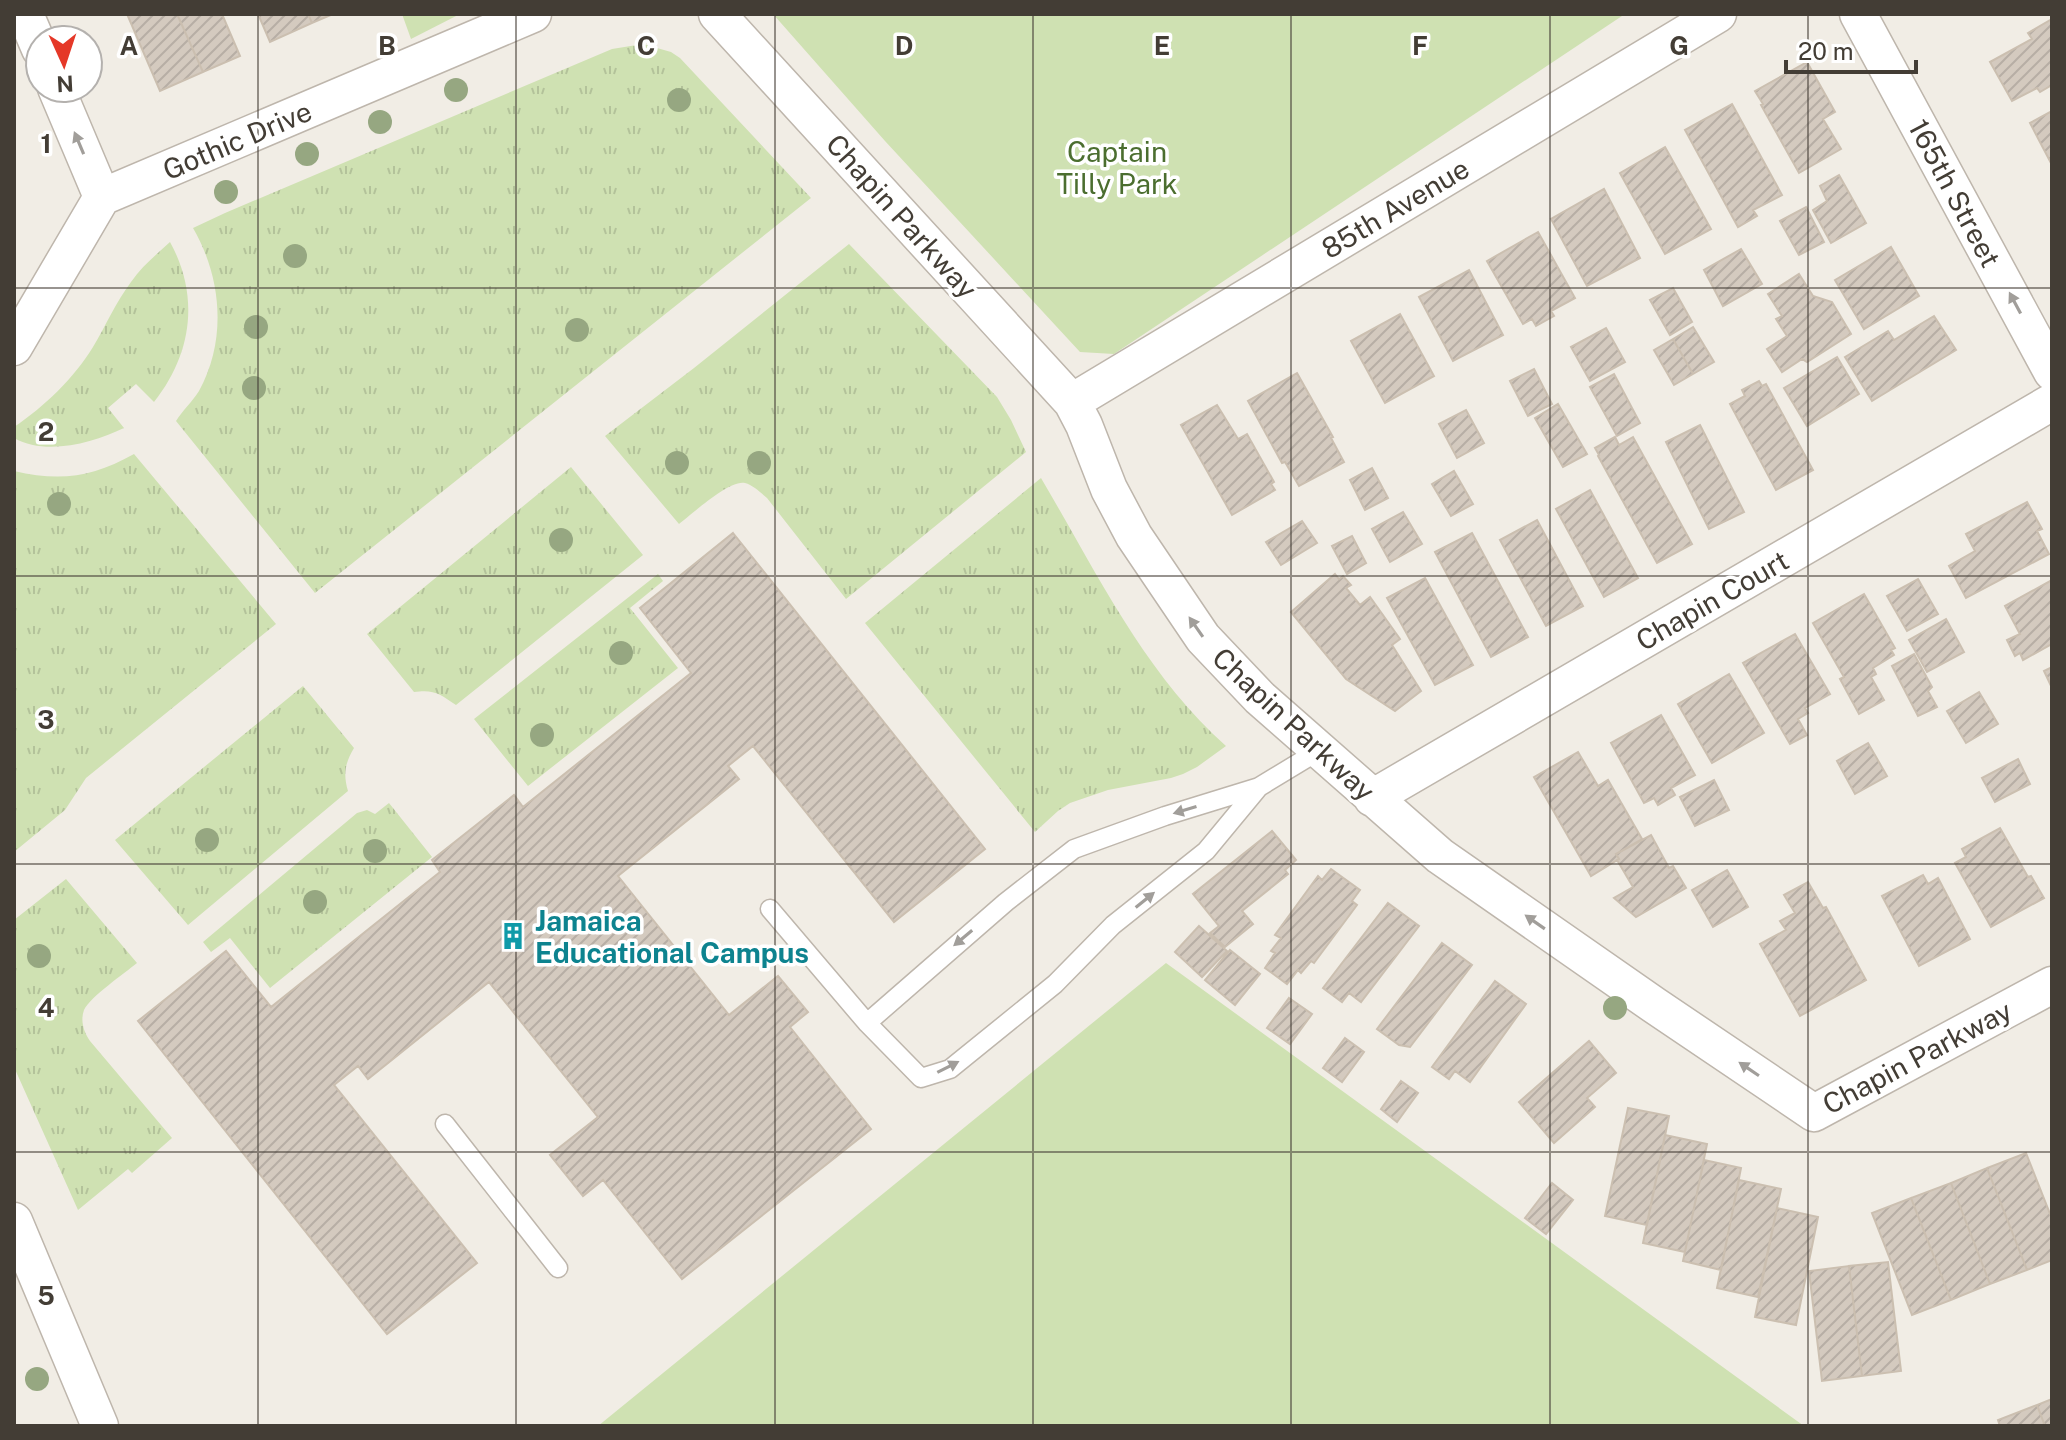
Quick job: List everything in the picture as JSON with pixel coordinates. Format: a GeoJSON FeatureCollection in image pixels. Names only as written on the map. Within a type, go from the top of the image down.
{"type":"FeatureCollection","features":[{"type":"Feature","properties":{"kind":"street","name":"Gothic Drive"},"geometry":{"type":"LineString","coordinates":[[102,197],[533,14]]}},
{"type":"Feature","properties":{"kind":"street","name":"Chapin Parkway"},"geometry":{"type":"LineString","coordinates":[[717,14],[1072,402],[1109,489],[1134,536],[1203,638],[1260,698],[1440,856],[1814,1113],[2052,985]]}},
{"type":"Feature","properties":{"kind":"street","name":"85th Avenue"},"geometry":{"type":"LineString","coordinates":[[1072,402],[1718,14]]}},
{"type":"Feature","properties":{"kind":"street","name":"165th Street"},"geometry":{"type":"LineString","coordinates":[[1858,14],[2052,372]]}},
{"type":"Feature","properties":{"kind":"street"},"geometry":{"type":"LineString","coordinates":[[14,347],[102,197],[63,104]]}},
{"type":"Feature","properties":{"kind":"street","name":"Chapin Court"},"geometry":{"type":"LineString","coordinates":[[1372,798],[2052,402]]}},
{"type":"Feature","properties":{"kind":"street"},"geometry":{"type":"LineString","coordinates":[[14,1221],[100,1426]]}},
{"type":"Feature","properties":{"kind":"lane"},"geometry":{"type":"LineString","coordinates":[[867,1023],[994,912],[1074,849],[1259,787],[1320,750]]}},
{"type":"Feature","properties":{"kind":"lane"},"geometry":{"type":"LineString","coordinates":[[770,909],[867,1023],[921,1078],[950,1069],[1055,984],[1113,925],[1206,851],[1259,787]]}},
{"type":"Feature","properties":{"kind":"lane"},"geometry":{"type":"LineString","coordinates":[[445,1124],[558,1268]]}},
{"type":"Feature","properties":{"kind":"green space"},"geometry":{"type":"Polygon","coordinates":[[[402,14],[460,14],[411,39],[402,14]]]}},
{"type":"Feature","properties":{"kind":"green space","name":"Captain Tilly Park"},"geometry":{"type":"Polygon","coordinates":[[[773,14],[1625,14],[1114,354],[1080,352],[885,141],[773,14]]]}},
{"type":"Feature","properties":{"kind":"green space"},"geometry":{"type":"Polygon","coordinates":[[[643,44],[671,52],[680,58],[811,198],[315,593],[176,421],[199,391],[214,351],[217,330],[215,288],[203,247],[193,228],[612,49],[643,44]]]}},
{"type":"Feature","properties":{"kind":"green space"},"geometry":{"type":"Polygon","coordinates":[[[170,242],[186,283],[188,324],[177,364],[154,402],[136,384],[108,408],[124,428],[84,443],[40,446],[14,438],[14,427],[47,401],[77,370],[131,282],[170,242]]]}},
{"type":"Feature","properties":{"kind":"green space"},"geometry":{"type":"Polygon","coordinates":[[[849,244],[997,397],[1026,452],[846,599],[767,498],[754,487],[745,483],[730,486],[679,524],[605,436],[849,244]]]}},
{"type":"Feature","properties":{"kind":"green space"},"geometry":{"type":"Polygon","coordinates":[[[134,454],[276,624],[86,778],[65,810],[14,852],[14,471],[62,477],[105,468],[134,454]]]}},
{"type":"Feature","properties":{"kind":"green space"},"geometry":{"type":"Polygon","coordinates":[[[571,467],[643,555],[456,705],[436,693],[414,692],[367,634],[571,467]]]}},
{"type":"Feature","properties":{"kind":"green space"},"geometry":{"type":"Polygon","coordinates":[[[1041,478],[1146,654],[1170,686],[1226,746],[1183,774],[1108,790],[1070,803],[1035,832],[865,623],[1041,478]]]}},
{"type":"Feature","properties":{"kind":"green space"},"geometry":{"type":"Polygon","coordinates":[[[658,574],[663,581],[630,608],[678,668],[528,786],[474,719],[658,574]]]}},
{"type":"Feature","properties":{"kind":"green space"},"geometry":{"type":"Polygon","coordinates":[[[303,686],[354,748],[346,769],[348,791],[188,925],[115,840],[303,686]]]}},
{"type":"Feature","properties":{"kind":"green space"},"geometry":{"type":"Polygon","coordinates":[[[389,803],[432,857],[270,988],[230,938],[211,952],[203,942],[357,813],[367,810],[375,814],[389,803]]]}},
{"type":"Feature","properties":{"kind":"green space"},"geometry":{"type":"Polygon","coordinates":[[[66,879],[137,963],[100,992],[84,1010],[84,1030],[172,1138],[132,1173],[128,1169],[78,1210],[14,1067],[14,920],[66,879]]]}},
{"type":"Feature","properties":{"kind":"green space"},"geometry":{"type":"Polygon","coordinates":[[[1166,963],[1804,1426],[598,1426],[1166,963]]]}},
{"type":"Feature","properties":{"kind":"building"},"geometry":{"type":"Polygon","coordinates":[[[127,14],[177,14],[203,72],[160,91],[127,14]]]}},
{"type":"Feature","properties":{"kind":"building"},"geometry":{"type":"Polygon","coordinates":[[[177,14],[222,14],[240,56],[203,72],[177,14]]]}},
{"type":"Feature","properties":{"kind":"building"},"geometry":{"type":"Polygon","coordinates":[[[258,14],[308,14],[312,23],[270,42],[258,14]]]}},
{"type":"Feature","properties":{"kind":"building"},"geometry":{"type":"Polygon","coordinates":[[[308,14],[333,14],[312,23],[308,14]]]}},
{"type":"Feature","properties":{"kind":"building"},"geometry":{"type":"Polygon","coordinates":[[[2052,19],[2052,85],[2040,92],[2037,88],[2012,101],[1990,62],[2032,39],[2028,33],[2052,19]]]}},
{"type":"Feature","properties":{"kind":"building"},"geometry":{"type":"Polygon","coordinates":[[[1807,62],[1835,112],[1823,119],[1841,149],[1799,173],[1755,91],[1807,62]]]}},
{"type":"Feature","properties":{"kind":"building"},"geometry":{"type":"Polygon","coordinates":[[[1732,104],[1782,195],[1753,210],[1757,216],[1738,227],[1685,130],[1732,104]]]}},
{"type":"Feature","properties":{"kind":"building"},"geometry":{"type":"Polygon","coordinates":[[[2052,111],[2052,165],[2030,123],[2052,111]]]}},
{"type":"Feature","properties":{"kind":"building"},"geometry":{"type":"Polygon","coordinates":[[[1665,147],[1711,229],[1665,254],[1620,173],[1665,147]]]}},
{"type":"Feature","properties":{"kind":"building"},"geometry":{"type":"Polygon","coordinates":[[[1839,175],[1866,223],[1831,243],[1813,210],[1827,201],[1820,186],[1839,175]]]}},
{"type":"Feature","properties":{"kind":"building"},"geometry":{"type":"Polygon","coordinates":[[[1604,189],[1640,258],[1587,286],[1551,219],[1604,189]]]}},
{"type":"Feature","properties":{"kind":"building"},"geometry":{"type":"Polygon","coordinates":[[[1806,207],[1824,242],[1799,255],[1780,221],[1806,207]]]}},
{"type":"Feature","properties":{"kind":"building"},"geometry":{"type":"Polygon","coordinates":[[[1538,232],[1575,298],[1551,311],[1554,316],[1536,326],[1532,319],[1523,324],[1487,261],[1538,232]]]}},
{"type":"Feature","properties":{"kind":"building"},"geometry":{"type":"Polygon","coordinates":[[[1891,247],[1919,296],[1864,329],[1835,280],[1891,247]]]}},
{"type":"Feature","properties":{"kind":"building"},"geometry":{"type":"Polygon","coordinates":[[[1741,249],[1762,284],[1723,306],[1704,270],[1741,249]]]}},
{"type":"Feature","properties":{"kind":"building"},"geometry":{"type":"Polygon","coordinates":[[[1469,270],[1503,335],[1453,361],[1419,297],[1469,270]]]}},
{"type":"Feature","properties":{"kind":"building"},"geometry":{"type":"Polygon","coordinates":[[[1799,274],[1813,296],[1832,302],[1851,334],[1807,362],[1802,359],[1782,372],[1767,349],[1787,336],[1776,319],[1782,316],[1768,294],[1799,274]]]}},
{"type":"Feature","properties":{"kind":"building"},"geometry":{"type":"Polygon","coordinates":[[[1673,288],[1692,322],[1670,335],[1650,300],[1673,288]]]}},
{"type":"Feature","properties":{"kind":"building"},"geometry":{"type":"Polygon","coordinates":[[[1400,314],[1434,376],[1385,403],[1351,341],[1400,314]]]}},
{"type":"Feature","properties":{"kind":"building"},"geometry":{"type":"Polygon","coordinates":[[[1934,316],[1956,350],[1872,401],[1845,357],[1888,331],[1894,340],[1934,316]]]}},
{"type":"Feature","properties":{"kind":"building"},"geometry":{"type":"Polygon","coordinates":[[[1693,327],[1714,362],[1693,374],[1673,339],[1693,327]]]}},
{"type":"Feature","properties":{"kind":"building"},"geometry":{"type":"Polygon","coordinates":[[[1606,328],[1625,362],[1590,381],[1571,347],[1606,328]]]}},
{"type":"Feature","properties":{"kind":"building"},"geometry":{"type":"Polygon","coordinates":[[[1673,339],[1693,374],[1674,385],[1654,350],[1673,339]]]}},
{"type":"Feature","properties":{"kind":"building"},"geometry":{"type":"Polygon","coordinates":[[[1837,357],[1859,394],[1807,426],[1784,388],[1837,357]]]}},
{"type":"Feature","properties":{"kind":"building"},"geometry":{"type":"Polygon","coordinates":[[[1534,369],[1552,404],[1528,416],[1510,381],[1534,369]]]}},
{"type":"Feature","properties":{"kind":"building"},"geometry":{"type":"Polygon","coordinates":[[[1297,373],[1344,462],[1299,486],[1285,462],[1282,463],[1248,401],[1297,373]]]}},
{"type":"Feature","properties":{"kind":"building"},"geometry":{"type":"Polygon","coordinates":[[[1614,374],[1640,423],[1617,436],[1590,387],[1614,374]]]}},
{"type":"Feature","properties":{"kind":"building"},"geometry":{"type":"Polygon","coordinates":[[[1759,381],[1762,386],[1766,384],[1813,470],[1776,490],[1730,404],[1745,396],[1742,390],[1759,381]]]}},
{"type":"Feature","properties":{"kind":"building"},"geometry":{"type":"Polygon","coordinates":[[[1558,404],[1587,454],[1563,467],[1535,418],[1558,404]]]}},
{"type":"Feature","properties":{"kind":"building"},"geometry":{"type":"Polygon","coordinates":[[[1217,405],[1238,439],[1247,434],[1274,482],[1271,484],[1275,490],[1232,515],[1181,425],[1217,405]]]}},
{"type":"Feature","properties":{"kind":"building"},"geometry":{"type":"Polygon","coordinates":[[[1466,410],[1484,443],[1457,458],[1439,424],[1466,410]]]}},
{"type":"Feature","properties":{"kind":"building"},"geometry":{"type":"Polygon","coordinates":[[[1700,425],[1744,512],[1709,529],[1666,442],[1700,425]]]}},
{"type":"Feature","properties":{"kind":"building"},"geometry":{"type":"Polygon","coordinates":[[[1615,437],[1619,445],[1633,437],[1692,544],[1657,563],[1595,448],[1615,437]]]}},
{"type":"Feature","properties":{"kind":"building"},"geometry":{"type":"Polygon","coordinates":[[[1372,468],[1388,498],[1365,510],[1350,480],[1372,468]]]}},
{"type":"Feature","properties":{"kind":"building"},"geometry":{"type":"Polygon","coordinates":[[[1454,471],[1473,504],[1451,516],[1432,484],[1454,471]]]}},
{"type":"Feature","properties":{"kind":"building"},"geometry":{"type":"Polygon","coordinates":[[[1590,490],[1638,578],[1604,597],[1556,509],[1590,490]]]}},
{"type":"Feature","properties":{"kind":"building"},"geometry":{"type":"Polygon","coordinates":[[[2027,502],[2042,529],[2037,531],[2049,554],[1966,598],[1949,566],[1975,551],[1966,534],[2027,502]]]}},
{"type":"Feature","properties":{"kind":"building"},"geometry":{"type":"Polygon","coordinates":[[[1403,512],[1422,544],[1390,562],[1372,529],[1403,512]]]}},
{"type":"Feature","properties":{"kind":"building"},"geometry":{"type":"Polygon","coordinates":[[[1537,520],[1583,606],[1546,626],[1500,540],[1537,520]]]}},
{"type":"Feature","properties":{"kind":"building"},"geometry":{"type":"Polygon","coordinates":[[[1302,521],[1317,543],[1281,565],[1266,542],[1302,521]]]}},
{"type":"Feature","properties":{"kind":"building","name":"Jamaica Educational Campus"},"geometry":{"type":"Polygon","coordinates":[[[733,533],[985,849],[894,922],[753,746],[728,766],[739,779],[618,876],[729,1015],[778,976],[808,1012],[790,1027],[871,1129],[682,1279],[603,1180],[583,1196],[550,1155],[598,1117],[489,982],[368,1079],[358,1066],[334,1085],[477,1263],[387,1334],[138,1021],[226,951],[271,1007],[440,872],[432,860],[514,795],[523,807],[691,673],[640,608],[733,533]]]}},
{"type":"Feature","properties":{"kind":"building"},"geometry":{"type":"Polygon","coordinates":[[[1472,533],[1528,637],[1491,657],[1435,552],[1472,533]]]}},
{"type":"Feature","properties":{"kind":"building"},"geometry":{"type":"Polygon","coordinates":[[[1352,536],[1366,563],[1347,574],[1332,546],[1352,536]]]}},
{"type":"Feature","properties":{"kind":"building"},"geometry":{"type":"Polygon","coordinates":[[[1335,574],[1339,579],[1343,576],[1351,585],[1346,588],[1360,605],[1370,597],[1400,639],[1392,645],[1421,691],[1395,711],[1346,679],[1291,612],[1335,574]]]}},
{"type":"Feature","properties":{"kind":"building"},"geometry":{"type":"Polygon","coordinates":[[[1425,578],[1473,665],[1435,685],[1387,598],[1425,578]]]}},
{"type":"Feature","properties":{"kind":"building"},"geometry":{"type":"Polygon","coordinates":[[[1918,579],[1938,614],[1907,631],[1887,596],[1918,579]]]}},
{"type":"Feature","properties":{"kind":"building"},"geometry":{"type":"Polygon","coordinates":[[[2052,580],[2052,644],[2023,660],[2020,653],[2015,656],[2007,640],[2020,634],[2005,606],[2052,580]]]}},
{"type":"Feature","properties":{"kind":"building"},"geometry":{"type":"Polygon","coordinates":[[[1864,594],[1895,648],[1891,650],[1894,655],[1873,668],[1876,674],[1871,677],[1884,700],[1859,714],[1840,679],[1844,677],[1813,623],[1864,594]]]}},
{"type":"Feature","properties":{"kind":"building"},"geometry":{"type":"Polygon","coordinates":[[[1946,619],[1964,652],[1927,672],[1909,640],[1946,619]]]}},
{"type":"Feature","properties":{"kind":"building"},"geometry":{"type":"Polygon","coordinates":[[[1795,634],[1830,694],[1805,708],[1808,713],[1798,719],[1807,735],[1790,744],[1743,663],[1795,634]]]}},
{"type":"Feature","properties":{"kind":"building"},"geometry":{"type":"Polygon","coordinates":[[[1914,654],[1932,687],[1928,691],[1937,707],[1918,716],[1892,666],[1914,654]]]}},
{"type":"Feature","properties":{"kind":"building"},"geometry":{"type":"Polygon","coordinates":[[[2052,667],[2052,688],[2044,671],[2052,667]]]}},
{"type":"Feature","properties":{"kind":"building"},"geometry":{"type":"Polygon","coordinates":[[[1729,674],[1764,733],[1712,763],[1678,704],[1729,674]]]}},
{"type":"Feature","properties":{"kind":"building"},"geometry":{"type":"Polygon","coordinates":[[[1979,692],[1998,724],[1966,743],[1947,711],[1979,692]]]}},
{"type":"Feature","properties":{"kind":"building"},"geometry":{"type":"Polygon","coordinates":[[[1661,715],[1695,775],[1671,788],[1675,795],[1658,805],[1654,798],[1644,803],[1611,743],[1661,715]]]}},
{"type":"Feature","properties":{"kind":"building"},"geometry":{"type":"Polygon","coordinates":[[[1868,743],[1887,776],[1855,794],[1837,761],[1868,743]]]}},
{"type":"Feature","properties":{"kind":"building"},"geometry":{"type":"Polygon","coordinates":[[[1578,752],[1598,786],[1608,780],[1642,839],[1616,854],[1619,859],[1591,876],[1534,777],[1578,752]]]}},
{"type":"Feature","properties":{"kind":"building"},"geometry":{"type":"Polygon","coordinates":[[[2018,759],[2030,784],[1995,802],[1982,778],[2018,759]]]}},
{"type":"Feature","properties":{"kind":"building"},"geometry":{"type":"Polygon","coordinates":[[[1714,780],[1729,810],[1695,826],[1680,797],[1714,780]]]}},
{"type":"Feature","properties":{"kind":"building"},"geometry":{"type":"Polygon","coordinates":[[[2000,828],[2044,898],[1991,927],[1955,863],[1966,857],[1962,849],[2000,828]]]}},
{"type":"Feature","properties":{"kind":"building"},"geometry":{"type":"Polygon","coordinates":[[[1272,831],[1296,860],[1285,870],[1288,874],[1242,911],[1253,924],[1225,947],[1210,933],[1219,926],[1193,894],[1272,831]]]}},
{"type":"Feature","properties":{"kind":"building"},"geometry":{"type":"Polygon","coordinates":[[[1651,835],[1669,868],[1673,866],[1686,888],[1636,917],[1614,898],[1633,887],[1616,854],[1651,835]]]}},
{"type":"Feature","properties":{"kind":"building"},"geometry":{"type":"Polygon","coordinates":[[[1331,869],[1360,890],[1352,901],[1357,905],[1314,963],[1311,961],[1301,973],[1298,970],[1287,984],[1265,968],[1275,953],[1271,951],[1281,938],[1275,935],[1318,876],[1322,880],[1331,869]]]}},
{"type":"Feature","properties":{"kind":"building"},"geometry":{"type":"Polygon","coordinates":[[[1727,870],[1748,907],[1713,927],[1692,890],[1727,870]]]}},
{"type":"Feature","properties":{"kind":"building"},"geometry":{"type":"Polygon","coordinates":[[[1923,875],[1928,884],[1938,878],[1970,939],[1919,966],[1882,896],[1923,875]]]}},
{"type":"Feature","properties":{"kind":"building"},"geometry":{"type":"Polygon","coordinates":[[[1808,882],[1823,908],[1826,907],[1866,980],[1800,1016],[1760,944],[1786,930],[1780,921],[1795,913],[1784,895],[1808,882]]]}},
{"type":"Feature","properties":{"kind":"building"},"geometry":{"type":"Polygon","coordinates":[[[1388,903],[1419,926],[1361,1002],[1349,993],[1342,1002],[1323,988],[1388,903]]]}},
{"type":"Feature","properties":{"kind":"building"},"geometry":{"type":"Polygon","coordinates":[[[1199,926],[1227,951],[1202,977],[1175,952],[1199,926]]]}},
{"type":"Feature","properties":{"kind":"building"},"geometry":{"type":"Polygon","coordinates":[[[1442,943],[1472,965],[1410,1047],[1399,1045],[1377,1029],[1442,943]]]}},
{"type":"Feature","properties":{"kind":"building"},"geometry":{"type":"Polygon","coordinates":[[[1230,950],[1260,974],[1235,1005],[1205,980],[1230,950]]]}},
{"type":"Feature","properties":{"kind":"building"},"geometry":{"type":"Polygon","coordinates":[[[1495,981],[1526,1004],[1470,1082],[1455,1071],[1449,1079],[1432,1067],[1495,981]]]}},
{"type":"Feature","properties":{"kind":"building"},"geometry":{"type":"Polygon","coordinates":[[[1289,998],[1312,1014],[1290,1044],[1267,1028],[1289,998]]]}},
{"type":"Feature","properties":{"kind":"building"},"geometry":{"type":"Polygon","coordinates":[[[1345,1038],[1364,1052],[1342,1082],[1323,1068],[1345,1038]]]}},
{"type":"Feature","properties":{"kind":"building"},"geometry":{"type":"Polygon","coordinates":[[[1589,1041],[1616,1073],[1587,1098],[1595,1107],[1554,1143],[1519,1102],[1589,1041]]]}},
{"type":"Feature","properties":{"kind":"building"},"geometry":{"type":"Polygon","coordinates":[[[1401,1081],[1418,1093],[1397,1122],[1381,1109],[1401,1081]]]}},
{"type":"Feature","properties":{"kind":"building"},"geometry":{"type":"Polygon","coordinates":[[[1628,1108],[1669,1116],[1647,1225],[1605,1216],[1628,1108]]]}},
{"type":"Feature","properties":{"kind":"building"},"geometry":{"type":"Polygon","coordinates":[[[1665,1135],[1707,1144],[1685,1252],[1643,1243],[1665,1135]]]}},
{"type":"Feature","properties":{"kind":"building"},"geometry":{"type":"Polygon","coordinates":[[[2026,1153],[2052,1219],[2052,1260],[2027,1270],[1987,1168],[2026,1153]]]}},
{"type":"Feature","properties":{"kind":"building"},"geometry":{"type":"Polygon","coordinates":[[[1704,1160],[1741,1168],[1721,1270],[1683,1261],[1704,1160]]]}},
{"type":"Feature","properties":{"kind":"building"},"geometry":{"type":"Polygon","coordinates":[[[1987,1168],[2027,1270],[1990,1284],[1951,1183],[1987,1168]]]}},
{"type":"Feature","properties":{"kind":"building"},"geometry":{"type":"Polygon","coordinates":[[[1739,1180],[1781,1189],[1758,1297],[1717,1288],[1739,1180]]]}},
{"type":"Feature","properties":{"kind":"building"},"geometry":{"type":"Polygon","coordinates":[[[1552,1183],[1573,1200],[1546,1234],[1525,1218],[1552,1183]]]}},
{"type":"Feature","properties":{"kind":"building"},"geometry":{"type":"Polygon","coordinates":[[[1951,1183],[1990,1284],[1951,1300],[1911,1198],[1951,1183]]]}},
{"type":"Feature","properties":{"kind":"building"},"geometry":{"type":"Polygon","coordinates":[[[1911,1198],[1951,1300],[1912,1315],[1872,1213],[1911,1198]]]}},
{"type":"Feature","properties":{"kind":"building"},"geometry":{"type":"Polygon","coordinates":[[[1777,1208],[1818,1217],[1796,1325],[1755,1317],[1777,1208]]]}},
{"type":"Feature","properties":{"kind":"building"},"geometry":{"type":"Polygon","coordinates":[[[1888,1262],[1901,1371],[1862,1376],[1849,1266],[1888,1262]]]}},
{"type":"Feature","properties":{"kind":"building"},"geometry":{"type":"Polygon","coordinates":[[[1849,1266],[1862,1376],[1822,1381],[1809,1271],[1849,1266]]]}},
{"type":"Feature","properties":{"kind":"building"},"geometry":{"type":"Polygon","coordinates":[[[2052,1399],[2052,1426],[2045,1426],[2037,1405],[2052,1399]]]}},
{"type":"Feature","properties":{"kind":"building"},"geometry":{"type":"Polygon","coordinates":[[[2037,1405],[2045,1426],[2000,1426],[1998,1420],[2037,1405]]]}},
{"type":"Feature","properties":{"kind":"place","name":"Jamaica Educational Campus"},"geometry":{"type":"Point","coordinates":[513,936]}}]}
